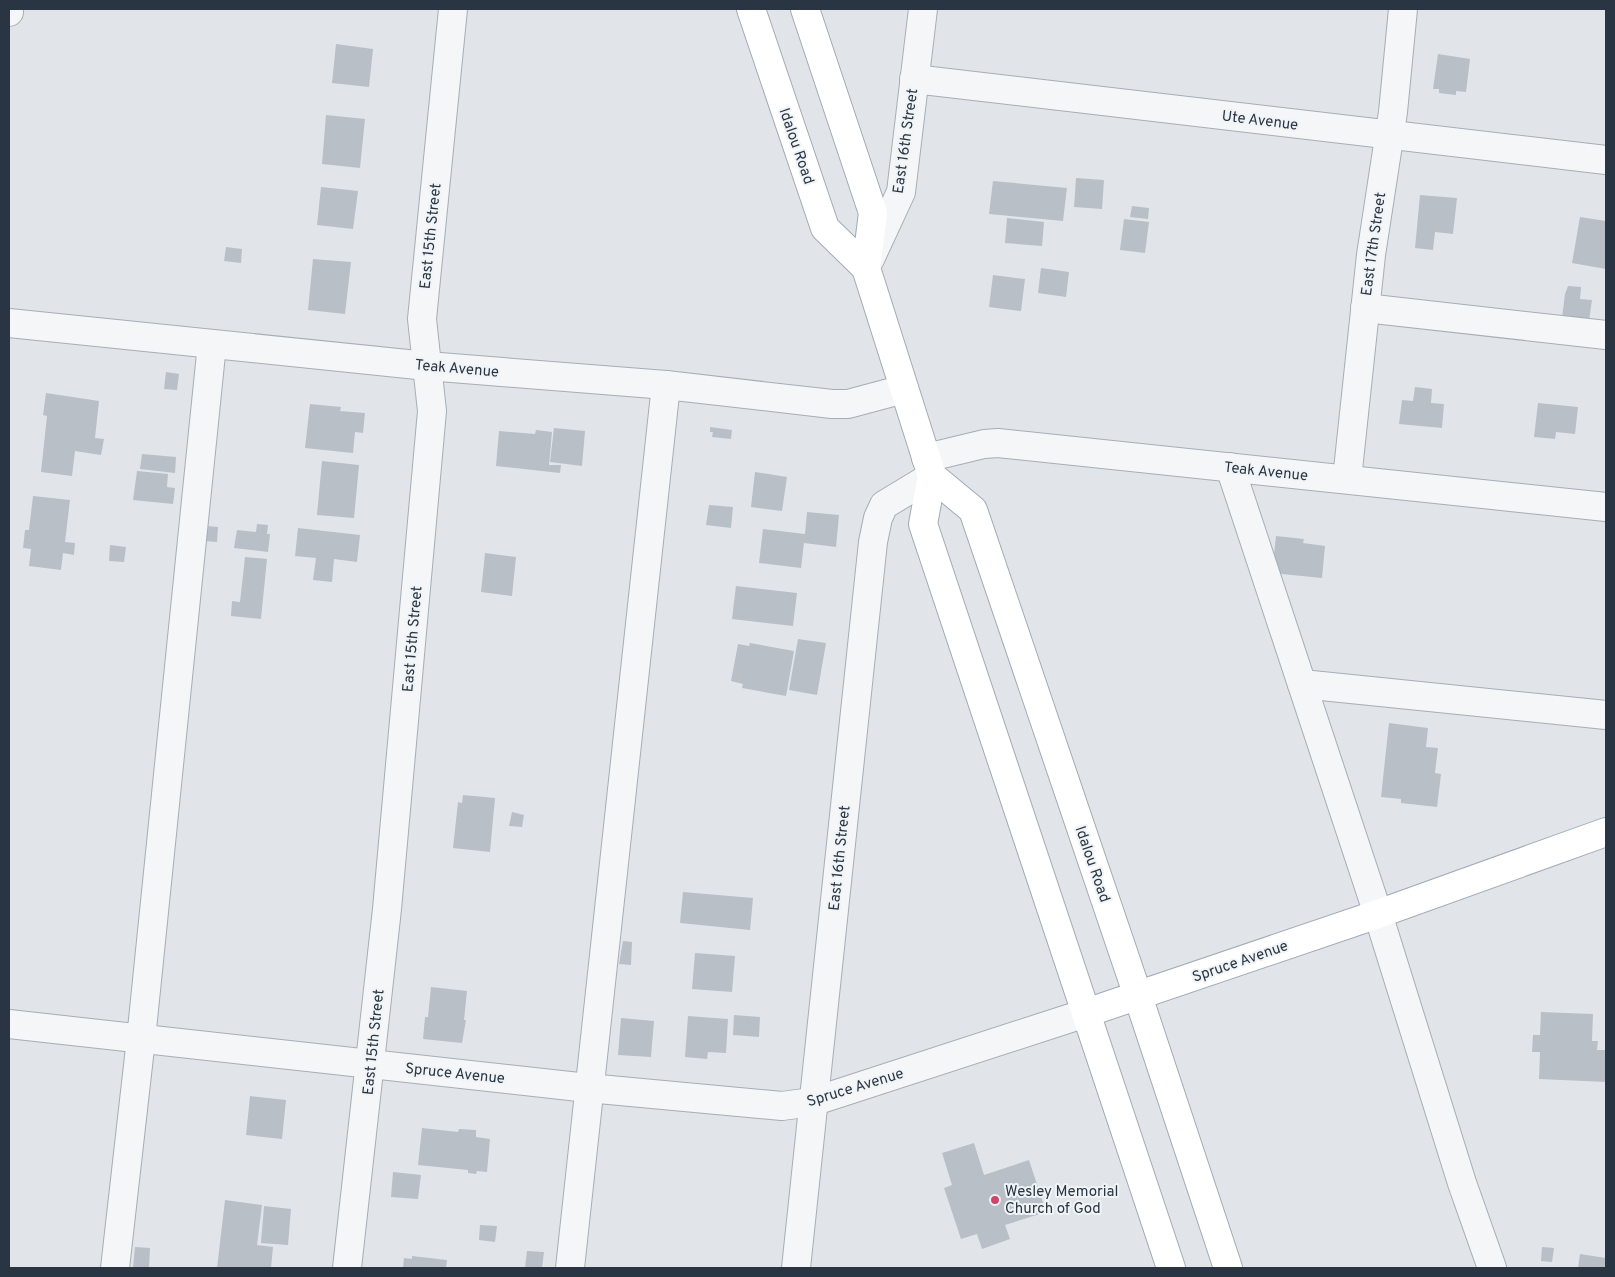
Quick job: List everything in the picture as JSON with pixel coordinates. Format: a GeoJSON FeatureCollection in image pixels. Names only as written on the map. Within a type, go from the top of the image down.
{"type":"FeatureCollection","features":[{"type":"Feature","properties":{"kind":"main road","name":"Idalou Road"},"geometry":{"type":"LineString","coordinates":[[751,9],[825,228],[866,268]]}},
{"type":"Feature","properties":{"kind":"main road","name":"Idalou Road"},"geometry":{"type":"LineString","coordinates":[[804,9],[874,214],[866,268],[929,467],[923,524],[1171,1268]]}},
{"type":"Feature","properties":{"kind":"main road","name":"Idalou Road"},"geometry":{"type":"LineString","coordinates":[[929,467],[973,510],[1228,1268]]}},
{"type":"Feature","properties":{"kind":"main road","name":"Spruce Avenue"},"geometry":{"type":"LineString","coordinates":[[1086,1013],[1378,914],[1606,832]]}},
{"type":"Feature","properties":{"kind":"street","name":"East 15th Street"},"geometry":{"type":"LineString","coordinates":[[348,1268],[387,909],[432,412],[422,319],[452,9]]}},
{"type":"Feature","properties":{"kind":"street","name":"East 16th Street"},"geometry":{"type":"LineString","coordinates":[[866,268],[901,192],[923,9]]}},
{"type":"Feature","properties":{"kind":"street","name":"East 17th Street"},"geometry":{"type":"LineString","coordinates":[[1347,479],[1371,255],[1389,136],[1403,9]]}},
{"type":"Feature","properties":{"kind":"street","name":"Ute Avenue"},"geometry":{"type":"LineString","coordinates":[[914,79],[1606,160]]}},
{"type":"Feature","properties":{"kind":"street"},"geometry":{"type":"LineString","coordinates":[[1365,308],[1606,335]]}},
{"type":"Feature","properties":{"kind":"street","name":"Teak Avenue"},"geometry":{"type":"LineString","coordinates":[[9,323],[427,366],[666,385],[832,404],[848,404],[904,389]]}},
{"type":"Feature","properties":{"kind":"street"},"geometry":{"type":"LineString","coordinates":[[115,1268],[212,344]]}},
{"type":"Feature","properties":{"kind":"street"},"geometry":{"type":"LineString","coordinates":[[570,1268],[588,1088],[666,385]]}},
{"type":"Feature","properties":{"kind":"street","name":"Teak Avenue"},"geometry":{"type":"LineString","coordinates":[[929,467],[984,444],[998,443],[1606,507]]}},
{"type":"Feature","properties":{"kind":"street","name":"East 16th Street"},"geometry":{"type":"LineString","coordinates":[[796,1268],[812,1102],[873,542],[878,518],[884,505],[929,467]]}},
{"type":"Feature","properties":{"kind":"street"},"geometry":{"type":"LineString","coordinates":[[1230,467],[1378,914],[1462,1183],[1492,1268]]}},
{"type":"Feature","properties":{"kind":"street"},"geometry":{"type":"LineString","coordinates":[[1302,684],[1606,715]]}},
{"type":"Feature","properties":{"kind":"street","name":"Spruce Avenue"},"geometry":{"type":"LineString","coordinates":[[9,1024],[588,1088],[782,1106],[812,1102],[1086,1013]]}},
{"type":"Feature","properties":{"kind":"building"},"geometry":{"type":"Polygon","coordinates":[[[336,44],[373,49],[369,87],[332,83],[336,44]]]}},
{"type":"Feature","properties":{"kind":"building"},"geometry":{"type":"Polygon","coordinates":[[[1438,54],[1470,59],[1466,92],[1456,91],[1456,95],[1439,93],[1439,89],[1433,89],[1438,54]]]}},
{"type":"Feature","properties":{"kind":"building"},"geometry":{"type":"Polygon","coordinates":[[[326,115],[365,119],[360,168],[322,164],[326,115]]]}},
{"type":"Feature","properties":{"kind":"building"},"geometry":{"type":"Polygon","coordinates":[[[1076,178],[1104,180],[1102,209],[1074,207],[1076,178]]]}},
{"type":"Feature","properties":{"kind":"building"},"geometry":{"type":"Polygon","coordinates":[[[993,181],[1067,188],[1063,221],[989,214],[993,181]]]}},
{"type":"Feature","properties":{"kind":"building"},"geometry":{"type":"Polygon","coordinates":[[[321,187],[358,191],[353,229],[317,225],[321,187]]]}},
{"type":"Feature","properties":{"kind":"building"},"geometry":{"type":"Polygon","coordinates":[[[1420,195],[1457,198],[1453,234],[1435,232],[1433,250],[1415,248],[1420,195]]]}},
{"type":"Feature","properties":{"kind":"building"},"geometry":{"type":"Polygon","coordinates":[[[1132,206],[1149,208],[1148,219],[1130,217],[1132,206]]]}},
{"type":"Feature","properties":{"kind":"building"},"geometry":{"type":"Polygon","coordinates":[[[1580,217],[1606,221],[1606,269],[1572,263],[1580,217]]]}},
{"type":"Feature","properties":{"kind":"building"},"geometry":{"type":"Polygon","coordinates":[[[1007,218],[1044,222],[1042,246],[1005,243],[1007,218]]]}},
{"type":"Feature","properties":{"kind":"building"},"geometry":{"type":"Polygon","coordinates":[[[1124,219],[1149,222],[1145,253],[1120,250],[1124,219]]]}},
{"type":"Feature","properties":{"kind":"building"},"geometry":{"type":"Polygon","coordinates":[[[226,247],[242,249],[241,263],[224,261],[226,247]]]}},
{"type":"Feature","properties":{"kind":"building"},"geometry":{"type":"Polygon","coordinates":[[[313,259],[351,262],[345,314],[308,310],[313,259]]]}},
{"type":"Feature","properties":{"kind":"building"},"geometry":{"type":"Polygon","coordinates":[[[1041,268],[1069,272],[1066,297],[1038,293],[1041,268]]]}},
{"type":"Feature","properties":{"kind":"building"},"geometry":{"type":"Polygon","coordinates":[[[993,275],[1025,279],[1021,311],[989,307],[993,275]]]}},
{"type":"Feature","properties":{"kind":"building"},"geometry":{"type":"Polygon","coordinates":[[[1568,286],[1581,287],[1580,299],[1592,300],[1589,321],[1562,318],[1568,286]]]}},
{"type":"Feature","properties":{"kind":"building"},"geometry":{"type":"Polygon","coordinates":[[[166,372],[179,374],[177,390],[164,389],[166,372]]]}},
{"type":"Feature","properties":{"kind":"building"},"geometry":{"type":"Polygon","coordinates":[[[1415,387],[1432,389],[1431,403],[1444,404],[1442,428],[1399,424],[1402,400],[1413,401],[1415,387]]]}},
{"type":"Feature","properties":{"kind":"building"},"geometry":{"type":"Polygon","coordinates":[[[46,393],[99,401],[95,438],[104,439],[101,455],[75,451],[72,476],[41,472],[47,416],[43,415],[46,393]]]}},
{"type":"Feature","properties":{"kind":"building"},"geometry":{"type":"Polygon","coordinates":[[[1538,403],[1578,407],[1575,434],[1556,432],[1555,439],[1534,437],[1538,403]]]}},
{"type":"Feature","properties":{"kind":"building"},"geometry":{"type":"Polygon","coordinates":[[[310,404],[341,407],[340,411],[365,413],[363,433],[355,432],[353,453],[305,448],[310,404]]]}},
{"type":"Feature","properties":{"kind":"building"},"geometry":{"type":"Polygon","coordinates":[[[710,427],[732,430],[731,439],[712,437],[713,432],[710,432],[710,427]]]}},
{"type":"Feature","properties":{"kind":"building"},"geometry":{"type":"Polygon","coordinates":[[[554,428],[585,431],[582,466],[550,462],[554,428]]]}},
{"type":"Feature","properties":{"kind":"building"},"geometry":{"type":"Polygon","coordinates":[[[536,430],[552,432],[549,465],[561,465],[560,473],[496,466],[499,431],[535,434],[536,430]]]}},
{"type":"Feature","properties":{"kind":"building"},"geometry":{"type":"Polygon","coordinates":[[[142,454],[176,457],[175,473],[140,469],[142,454]]]}},
{"type":"Feature","properties":{"kind":"building"},"geometry":{"type":"Polygon","coordinates":[[[322,461],[359,465],[354,518],[317,515],[322,461]]]}},
{"type":"Feature","properties":{"kind":"building"},"geometry":{"type":"Polygon","coordinates":[[[137,471],[168,474],[167,487],[175,488],[173,504],[133,500],[137,471]]]}},
{"type":"Feature","properties":{"kind":"building"},"geometry":{"type":"Polygon","coordinates":[[[755,472],[787,477],[782,511],[751,507],[755,472]]]}},
{"type":"Feature","properties":{"kind":"building"},"geometry":{"type":"Polygon","coordinates":[[[33,496],[70,500],[65,542],[75,543],[74,555],[63,553],[61,570],[29,566],[31,549],[23,548],[25,530],[29,530],[33,496]]]}},
{"type":"Feature","properties":{"kind":"building"},"geometry":{"type":"Polygon","coordinates":[[[709,505],[733,507],[731,528],[706,525],[709,505]]]}},
{"type":"Feature","properties":{"kind":"building"},"geometry":{"type":"Polygon","coordinates":[[[807,512],[839,515],[836,547],[804,543],[801,568],[759,563],[763,529],[805,534],[807,512]]]}},
{"type":"Feature","properties":{"kind":"building"},"geometry":{"type":"Polygon","coordinates":[[[257,524],[268,525],[267,534],[270,534],[268,552],[234,548],[237,530],[256,532],[257,524]]]}},
{"type":"Feature","properties":{"kind":"building"},"geometry":{"type":"Polygon","coordinates":[[[206,526],[218,527],[217,542],[205,541],[206,526]]]}},
{"type":"Feature","properties":{"kind":"building"},"geometry":{"type":"Polygon","coordinates":[[[298,528],[360,535],[357,562],[334,559],[332,582],[313,580],[316,558],[295,556],[298,528]]]}},
{"type":"Feature","properties":{"kind":"building"},"geometry":{"type":"Polygon","coordinates":[[[1276,536],[1304,539],[1303,543],[1325,546],[1322,578],[1272,573],[1276,536]]]}},
{"type":"Feature","properties":{"kind":"building"},"geometry":{"type":"Polygon","coordinates":[[[110,545],[126,547],[124,562],[109,561],[110,545]]]}},
{"type":"Feature","properties":{"kind":"building"},"geometry":{"type":"Polygon","coordinates":[[[485,553],[516,557],[512,596],[481,592],[485,553]]]}},
{"type":"Feature","properties":{"kind":"building"},"geometry":{"type":"Polygon","coordinates":[[[245,557],[267,559],[261,619],[231,616],[232,601],[240,602],[245,557]]]}},
{"type":"Feature","properties":{"kind":"building"},"geometry":{"type":"Polygon","coordinates":[[[736,586],[797,593],[793,626],[732,619],[736,586]]]}},
{"type":"Feature","properties":{"kind":"building"},"geometry":{"type":"Polygon","coordinates":[[[798,639],[826,643],[817,695],[789,690],[798,639]]]}},
{"type":"Feature","properties":{"kind":"building"},"geometry":{"type":"Polygon","coordinates":[[[750,643],[794,651],[786,696],[742,688],[743,684],[731,681],[738,644],[749,646],[750,643]]]}},
{"type":"Feature","properties":{"kind":"building"},"geometry":{"type":"Polygon","coordinates":[[[1389,723],[1428,728],[1426,747],[1438,748],[1435,773],[1441,774],[1437,807],[1401,803],[1401,799],[1381,797],[1389,723]]]}},
{"type":"Feature","properties":{"kind":"building"},"geometry":{"type":"Polygon","coordinates":[[[463,795],[495,798],[490,852],[453,848],[458,802],[462,803],[463,795]]]}},
{"type":"Feature","properties":{"kind":"building"},"geometry":{"type":"Polygon","coordinates":[[[512,812],[524,815],[522,827],[509,826],[512,812]]]}},
{"type":"Feature","properties":{"kind":"building"},"geometry":{"type":"Polygon","coordinates":[[[683,892],[753,898],[750,930],[680,923],[683,892]]]}},
{"type":"Feature","properties":{"kind":"building"},"geometry":{"type":"Polygon","coordinates":[[[623,941],[632,942],[631,965],[619,964],[623,941]]]}},
{"type":"Feature","properties":{"kind":"building"},"geometry":{"type":"Polygon","coordinates":[[[695,953],[735,956],[732,992],[692,989],[695,953]]]}},
{"type":"Feature","properties":{"kind":"building"},"geometry":{"type":"Polygon","coordinates":[[[431,987],[467,991],[464,1020],[466,1020],[462,1043],[423,1039],[425,1017],[428,1017],[431,987]]]}},
{"type":"Feature","properties":{"kind":"building"},"geometry":{"type":"Polygon","coordinates":[[[1541,1012],[1593,1014],[1592,1041],[1598,1041],[1597,1050],[1606,1050],[1606,1082],[1539,1079],[1540,1052],[1532,1052],[1533,1035],[1540,1035],[1541,1012]]]}},
{"type":"Feature","properties":{"kind":"building"},"geometry":{"type":"Polygon","coordinates":[[[734,1015],[760,1017],[759,1037],[733,1035],[734,1015]]]}},
{"type":"Feature","properties":{"kind":"building"},"geometry":{"type":"Polygon","coordinates":[[[688,1016],[728,1019],[726,1053],[708,1052],[707,1059],[685,1057],[688,1016]]]}},
{"type":"Feature","properties":{"kind":"building"},"geometry":{"type":"Polygon","coordinates":[[[621,1018],[654,1021],[651,1057],[618,1055],[621,1018]]]}},
{"type":"Feature","properties":{"kind":"building"},"geometry":{"type":"Polygon","coordinates":[[[250,1096],[286,1100],[282,1139],[246,1135],[250,1096]]]}},
{"type":"Feature","properties":{"kind":"building"},"geometry":{"type":"Polygon","coordinates":[[[422,1128],[458,1132],[459,1129],[476,1130],[476,1137],[490,1139],[487,1172],[477,1171],[476,1174],[468,1173],[468,1170],[418,1165],[422,1128]]]}},
{"type":"Feature","properties":{"kind":"building","name":"Wesley Memorial Church of God"},"geometry":{"type":"Polygon","coordinates":[[[974,1143],[984,1175],[1029,1160],[1046,1212],[1005,1225],[1010,1239],[982,1249],[977,1234],[961,1239],[944,1188],[952,1185],[942,1153],[974,1143]]]}},
{"type":"Feature","properties":{"kind":"building"},"geometry":{"type":"Polygon","coordinates":[[[393,1172],[421,1175],[418,1199],[391,1197],[393,1172]]]}},
{"type":"Feature","properties":{"kind":"building"},"geometry":{"type":"Polygon","coordinates":[[[225,1200],[262,1205],[257,1245],[273,1247],[271,1268],[217,1268],[225,1200]]]}},
{"type":"Feature","properties":{"kind":"building"},"geometry":{"type":"Polygon","coordinates":[[[264,1206],[291,1209],[288,1245],[261,1243],[264,1206]]]}},
{"type":"Feature","properties":{"kind":"building"},"geometry":{"type":"Polygon","coordinates":[[[480,1225],[497,1226],[495,1242],[479,1240],[480,1225]]]}},
{"type":"Feature","properties":{"kind":"building"},"geometry":{"type":"Polygon","coordinates":[[[135,1247],[150,1248],[149,1268],[133,1268],[135,1247]]]}},
{"type":"Feature","properties":{"kind":"building"},"geometry":{"type":"Polygon","coordinates":[[[1542,1247],[1554,1248],[1552,1262],[1541,1261],[1542,1247]]]}},
{"type":"Feature","properties":{"kind":"building"},"geometry":{"type":"Polygon","coordinates":[[[527,1251],[544,1252],[542,1268],[525,1268],[527,1251]]]}},
{"type":"Feature","properties":{"kind":"building"},"geometry":{"type":"Polygon","coordinates":[[[1580,1254],[1606,1258],[1606,1268],[1578,1268],[1580,1254]]]}},
{"type":"Feature","properties":{"kind":"building"},"geometry":{"type":"Polygon","coordinates":[[[412,1256],[447,1260],[446,1268],[403,1268],[404,1258],[412,1259],[412,1256]]]}},
{"type":"Feature","properties":{"kind":"place","name":"Wesley Memorial Church of God"},"geometry":{"type":"Point","coordinates":[995,1200]}}]}
